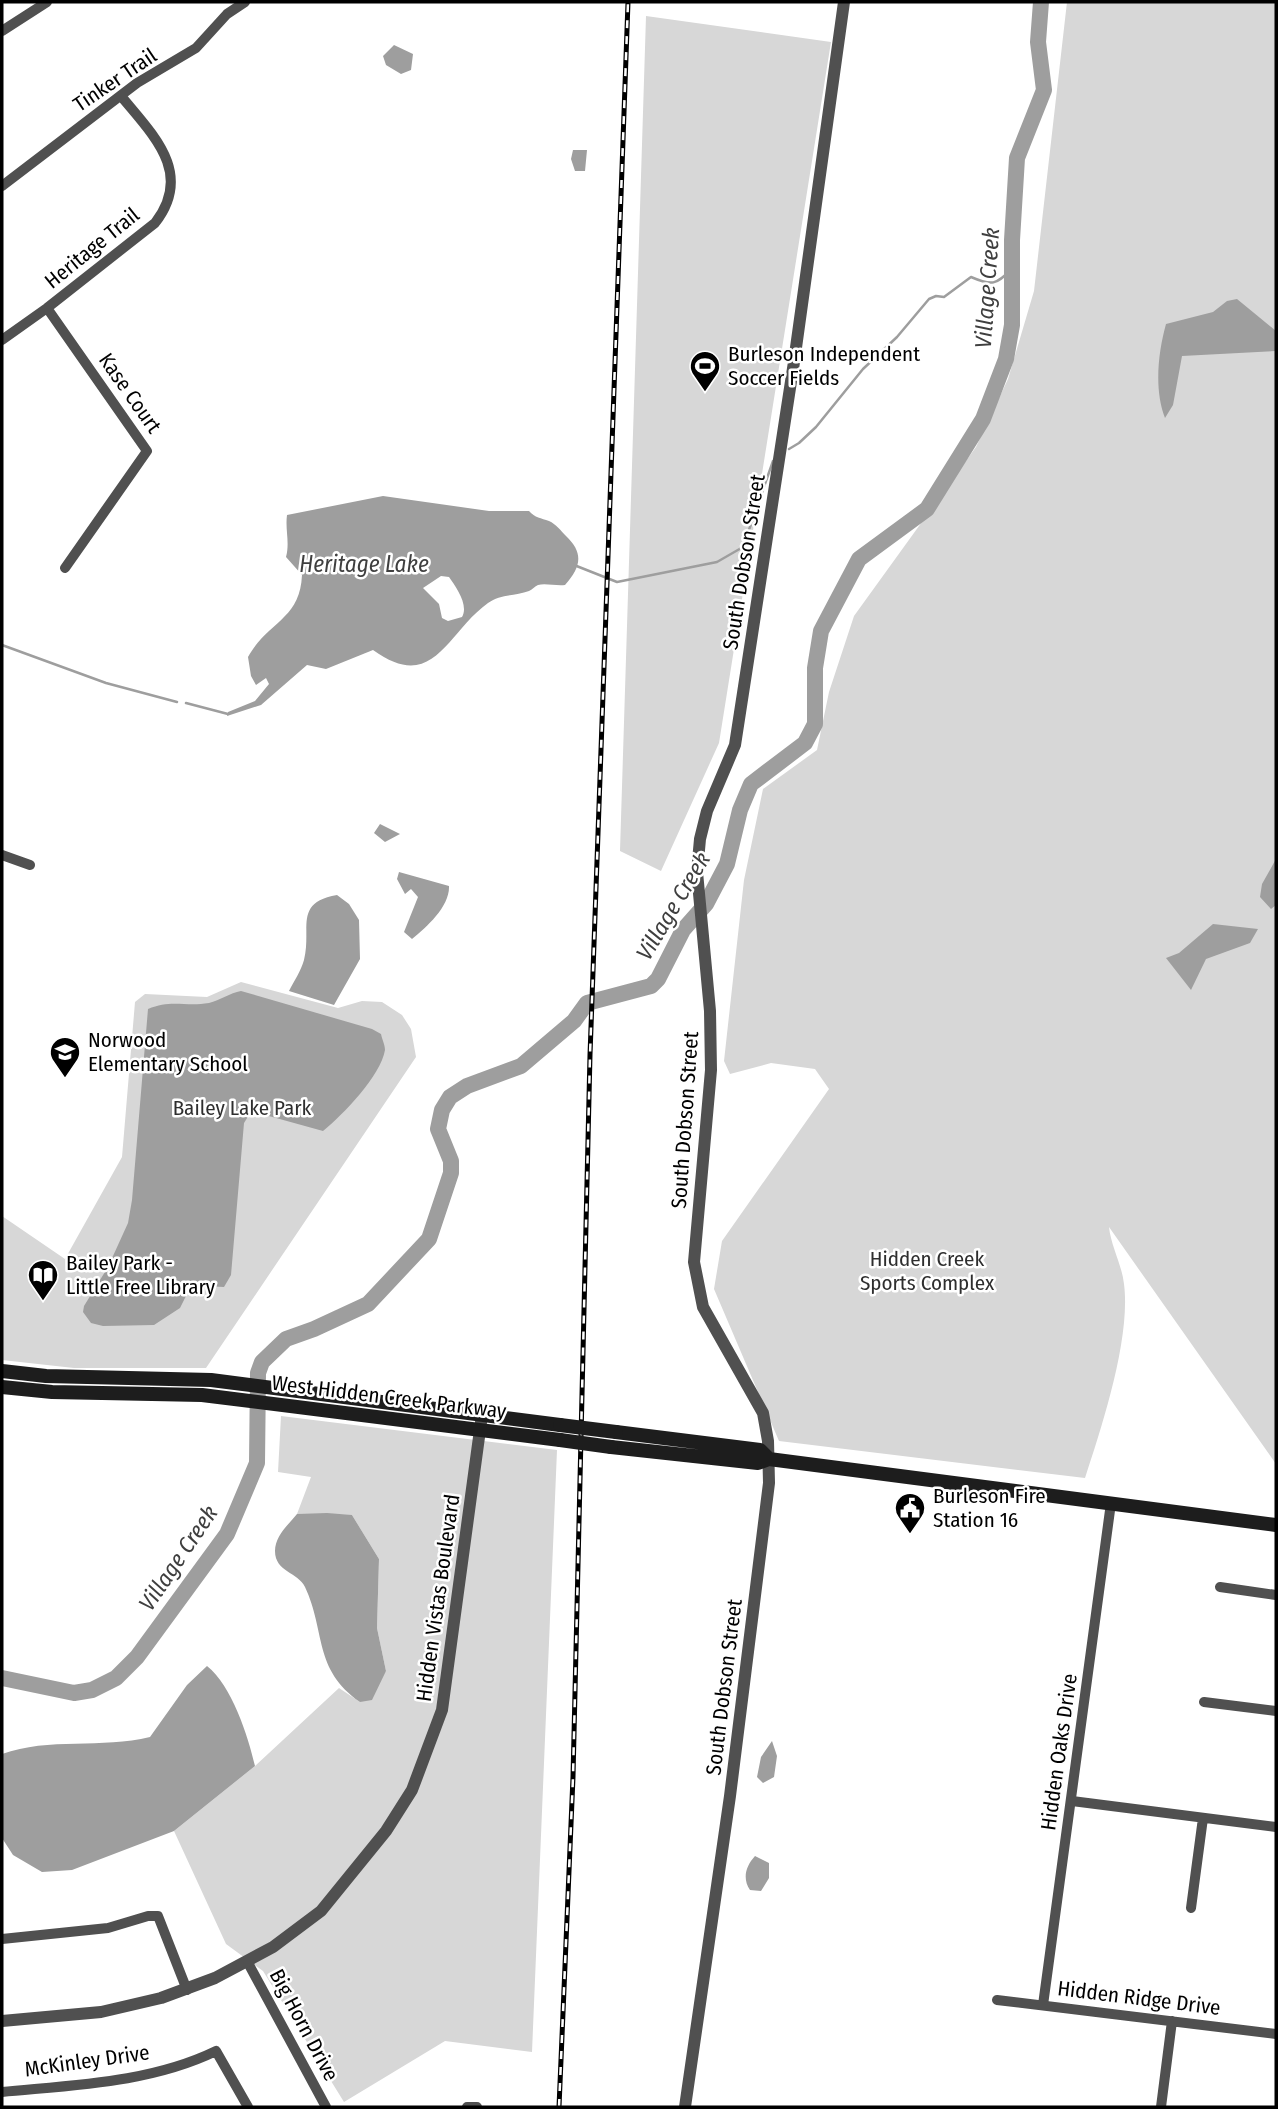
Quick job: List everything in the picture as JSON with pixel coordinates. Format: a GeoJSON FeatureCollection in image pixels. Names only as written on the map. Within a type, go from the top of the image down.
{"type":"FeatureCollection","features":[{"type":"Feature","properties":{"kind":"main road","name":"West Hidden Creek Parkway"},"geometry":{"type":"LineString","coordinates":[[2,1371],[46,1377],[211,1380],[482,1415],[560,1433]]}},
{"type":"Feature","properties":{"kind":"main road","name":"West Hidden Creek Parkway"},"geometry":{"type":"LineString","coordinates":[[2,1387],[52,1392],[202,1395],[480,1431],[560,1433],[760,1450],[769,1459],[1276,1525]]}},
{"type":"Feature","properties":{"kind":"street"},"geometry":{"type":"LineString","coordinates":[[2,31],[47,2]]}},
{"type":"Feature","properties":{"kind":"street","name":"Tinker Trail"},"geometry":{"type":"LineString","coordinates":[[2,186],[121,96],[196,48],[227,14],[245,2]]}},
{"type":"Feature","properties":{"kind":"street","name":"South Dobson Street"},"geometry":{"type":"LineString","coordinates":[[685,2107],[767,1511],[769,1459],[763,1413],[703,1307],[694,1262],[711,1070],[699,888],[700,839],[707,811],[736,745],[794,362],[844,2]]}},
{"type":"Feature","properties":{"kind":"street","name":"Heritage Trail"},"geometry":{"type":"LineString","coordinates":[[3,337],[47,308],[155,223],[166,209],[170,193],[169,159],[160,143],[121,96]]}},
{"type":"Feature","properties":{"kind":"street","name":"Kase Court"},"geometry":{"type":"LineString","coordinates":[[47,308],[147,451],[65,568]]}},
{"type":"Feature","properties":{"kind":"street"},"geometry":{"type":"LineString","coordinates":[[2,855],[30,864]]}},
{"type":"Feature","properties":{"kind":"street","name":"Hidden Vistas Boulevard"},"geometry":{"type":"LineString","coordinates":[[2,2021],[101,2012],[187,1990],[247,1961],[273,1947],[321,1911],[386,1831],[412,1790],[442,1710],[482,1415]]}},
{"type":"Feature","properties":{"kind":"street","name":"Hidden Oaks Drive"},"geometry":{"type":"LineString","coordinates":[[1043,2005],[1111,1503]]}},
{"type":"Feature","properties":{"kind":"street"},"geometry":{"type":"LineString","coordinates":[[1220,1587],[1276,1595]]}},
{"type":"Feature","properties":{"kind":"street"},"geometry":{"type":"LineString","coordinates":[[1204,1702],[1276,1711]]}},
{"type":"Feature","properties":{"kind":"street"},"geometry":{"type":"LineString","coordinates":[[1072,1801],[1276,1827]]}},
{"type":"Feature","properties":{"kind":"street"},"geometry":{"type":"LineString","coordinates":[[1191,1908],[1203,1818]]}},
{"type":"Feature","properties":{"kind":"street"},"geometry":{"type":"LineString","coordinates":[[2,1939],[108,1928],[148,1916],[158,1916],[187,1990]]}},
{"type":"Feature","properties":{"kind":"street","name":"Big Horn Drive"},"geometry":{"type":"LineString","coordinates":[[247,1961],[326,2107]]}},
{"type":"Feature","properties":{"kind":"street","name":"Hidden Ridge Drive"},"geometry":{"type":"LineString","coordinates":[[997,2000],[1276,2035]]}},
{"type":"Feature","properties":{"kind":"street"},"geometry":{"type":"LineString","coordinates":[[1161,2107],[1172,2021]]}},
{"type":"Feature","properties":{"kind":"street","name":"McKinley Drive"},"geometry":{"type":"LineString","coordinates":[[2,2092],[119,2080],[171,2068],[216,2051],[248,2107]]}},
{"type":"Feature","properties":{"kind":"street"},"geometry":{"type":"LineString","coordinates":[[467,2107],[477,2107]]}},
{"type":"Feature","properties":{"kind":"green space","name":"Hidden Creek Sports Complex"},"geometry":{"type":"Polygon","coordinates":[[[1067,2],[1276,2],[1276,1464],[1109,1227],[1124,1284],[1123,1330],[1114,1382],[1085,1478],[779,1441],[714,1289],[722,1241],[829,1089],[815,1069],[771,1063],[730,1074],[724,1061],[744,880],[763,789],[817,750],[829,692],[854,616],[976,447],[1008,379],[1034,291],[1067,2]]]}},
{"type":"Feature","properties":{"kind":"green space","name":"Burleson Independent Soccer Fields"},"geometry":{"type":"Polygon","coordinates":[[[646,16],[831,42],[719,743],[661,871],[620,851],[646,16]]]}},
{"type":"Feature","properties":{"kind":"green space","name":"Bailey Lake Park"},"geometry":{"type":"Polygon","coordinates":[[[241,982],[338,1008],[362,1001],[382,1002],[402,1015],[411,1029],[416,1057],[206,1368],[74,1368],[2,1360],[2,1216],[65,1259],[122,1157],[135,1002],[145,994],[207,997],[241,982]]]}},
{"type":"Feature","properties":{"kind":"green space"},"geometry":{"type":"Polygon","coordinates":[[[281,1416],[557,1450],[532,2052],[445,2041],[344,2102],[263,1971],[226,1944],[174,1831],[255,1766],[339,1688],[360,1702],[386,1671],[377,1628],[379,1559],[352,1515],[297,1514],[311,1477],[278,1472],[281,1416]]]}},
{"type":"Feature","properties":{"kind":"water"},"geometry":{"type":"Polygon","coordinates":[[[394,45],[413,54],[411,70],[401,74],[386,65],[383,56],[394,45]]]}},
{"type":"Feature","properties":{"kind":"water"},"geometry":{"type":"Polygon","coordinates":[[[573,150],[587,150],[585,171],[575,171],[571,159],[573,150]]]}},
{"type":"Feature","properties":{"kind":"water"},"geometry":{"type":"Polygon","coordinates":[[[1237,299],[1276,331],[1276,351],[1182,356],[1173,405],[1165,418],[1159,396],[1158,371],[1166,324],[1213,312],[1227,301],[1237,299]]]}},
{"type":"Feature","properties":{"kind":"water","name":"Heritage Lake"},"geometry":{"type":"Polygon","coordinates":[[[383,496],[489,511],[529,511],[552,522],[572,542],[578,560],[565,585],[538,585],[529,591],[488,603],[438,654],[425,662],[411,665],[394,662],[373,650],[326,669],[307,665],[261,705],[227,716],[228,712],[255,701],[269,684],[266,678],[256,685],[251,676],[248,657],[296,602],[300,590],[302,575],[286,557],[287,515],[383,496]],[[441,576],[423,588],[439,604],[442,618],[448,621],[462,617],[464,612],[461,596],[449,577],[441,576]]]}},
{"type":"Feature","properties":{"kind":"water"},"geometry":{"type":"Polygon","coordinates":[[[380,824],[400,834],[385,842],[374,833],[380,824]]]}},
{"type":"Feature","properties":{"kind":"water"},"geometry":{"type":"Polygon","coordinates":[[[1276,859],[1276,905],[1271,909],[1260,897],[1262,884],[1276,859]]]}},
{"type":"Feature","properties":{"kind":"water"},"geometry":{"type":"Polygon","coordinates":[[[399,872],[449,886],[442,908],[412,939],[404,932],[418,897],[411,889],[405,894],[397,879],[399,872]]]}},
{"type":"Feature","properties":{"kind":"water"},"geometry":{"type":"Polygon","coordinates":[[[337,895],[349,904],[359,920],[360,959],[334,1005],[289,991],[304,960],[309,911],[314,904],[337,895]]]}},
{"type":"Feature","properties":{"kind":"water"},"geometry":{"type":"Polygon","coordinates":[[[1213,924],[1258,929],[1250,943],[1206,959],[1191,990],[1166,958],[1179,953],[1213,924]]]}},
{"type":"Feature","properties":{"kind":"water"},"geometry":{"type":"Polygon","coordinates":[[[241,991],[372,1029],[381,1034],[385,1050],[382,1060],[360,1094],[323,1131],[258,1113],[249,1115],[244,1123],[231,1275],[224,1287],[203,1286],[187,1294],[180,1308],[154,1325],[103,1326],[91,1323],[83,1312],[84,1306],[108,1267],[128,1223],[148,1009],[164,1004],[209,1003],[241,991]]]}},
{"type":"Feature","properties":{"kind":"water"},"geometry":{"type":"Polygon","coordinates":[[[297,1514],[352,1515],[379,1559],[377,1628],[386,1671],[372,1700],[360,1702],[335,1676],[327,1663],[305,1587],[283,1568],[276,1558],[277,1540],[297,1514]]]}},
{"type":"Feature","properties":{"kind":"water"},"geometry":{"type":"Polygon","coordinates":[[[207,1666],[231,1699],[243,1726],[255,1766],[174,1831],[72,1870],[42,1872],[13,1855],[2,1838],[2,1754],[38,1746],[150,1737],[187,1685],[207,1666]]]}},
{"type":"Feature","properties":{"kind":"water"},"geometry":{"type":"Polygon","coordinates":[[[772,1741],[777,1756],[774,1777],[763,1783],[757,1777],[761,1757],[772,1741]]]}},
{"type":"Feature","properties":{"kind":"water"},"geometry":{"type":"Polygon","coordinates":[[[755,1856],[769,1863],[769,1878],[761,1891],[750,1890],[746,1881],[747,1868],[755,1856]]]}},
{"type":"Feature","properties":{"kind":"waterway","name":"Village Creek"},"geometry":{"type":"LineString","coordinates":[[2,1678],[74,1693],[92,1690],[116,1678],[137,1657],[227,1534],[257,1463],[258,1373],[262,1362],[286,1339],[368,1304],[429,1239],[451,1173],[451,1161],[438,1129],[442,1110],[450,1097],[467,1086],[521,1066],[574,1021],[587,1003],[651,986],[658,979],[683,930],[706,904],[727,864],[740,810],[751,784],[805,743],[815,724],[815,668],[821,631],[859,559],[927,509],[983,419],[1006,359],[1012,325],[1012,240],[1017,158],[1044,90],[1038,42],[1041,2]]}},
{"type":"Feature","properties":{"kind":"waterway"},"geometry":{"type":"LineString","coordinates":[[789,449],[816,427],[863,369],[897,337],[929,299],[944,297],[971,277],[989,283],[998,281],[1012,269]]}},
{"type":"Feature","properties":{"kind":"waterway"},"geometry":{"type":"LineString","coordinates":[[574,565],[617,582],[717,562],[743,547],[773,461]]}},
{"type":"Feature","properties":{"kind":"waterway"},"geometry":{"type":"LineString","coordinates":[[2,645],[106,683],[177,702]]}},
{"type":"Feature","properties":{"kind":"waterway"},"geometry":{"type":"LineString","coordinates":[[186,703],[228,714]]}},
{"type":"Feature","properties":{"kind":"railway"},"geometry":{"type":"LineString","coordinates":[[559,2107],[573,1777],[590,1055],[628,2]]}},
{"type":"Feature","properties":{"kind":"place","name":"Burleson Independent Soccer Fields"},"geometry":{"type":"Point","coordinates":[705,393]}},
{"type":"Feature","properties":{"kind":"place","name":"Norwood Elementary School"},"geometry":{"type":"Point","coordinates":[65,1079]}},
{"type":"Feature","properties":{"kind":"place","name":"Bailey Park - Little Free Library"},"geometry":{"type":"Point","coordinates":[43,1302]}},
{"type":"Feature","properties":{"kind":"place","name":"Burleson Fire Station 16"},"geometry":{"type":"Point","coordinates":[910,1535]}}]}
